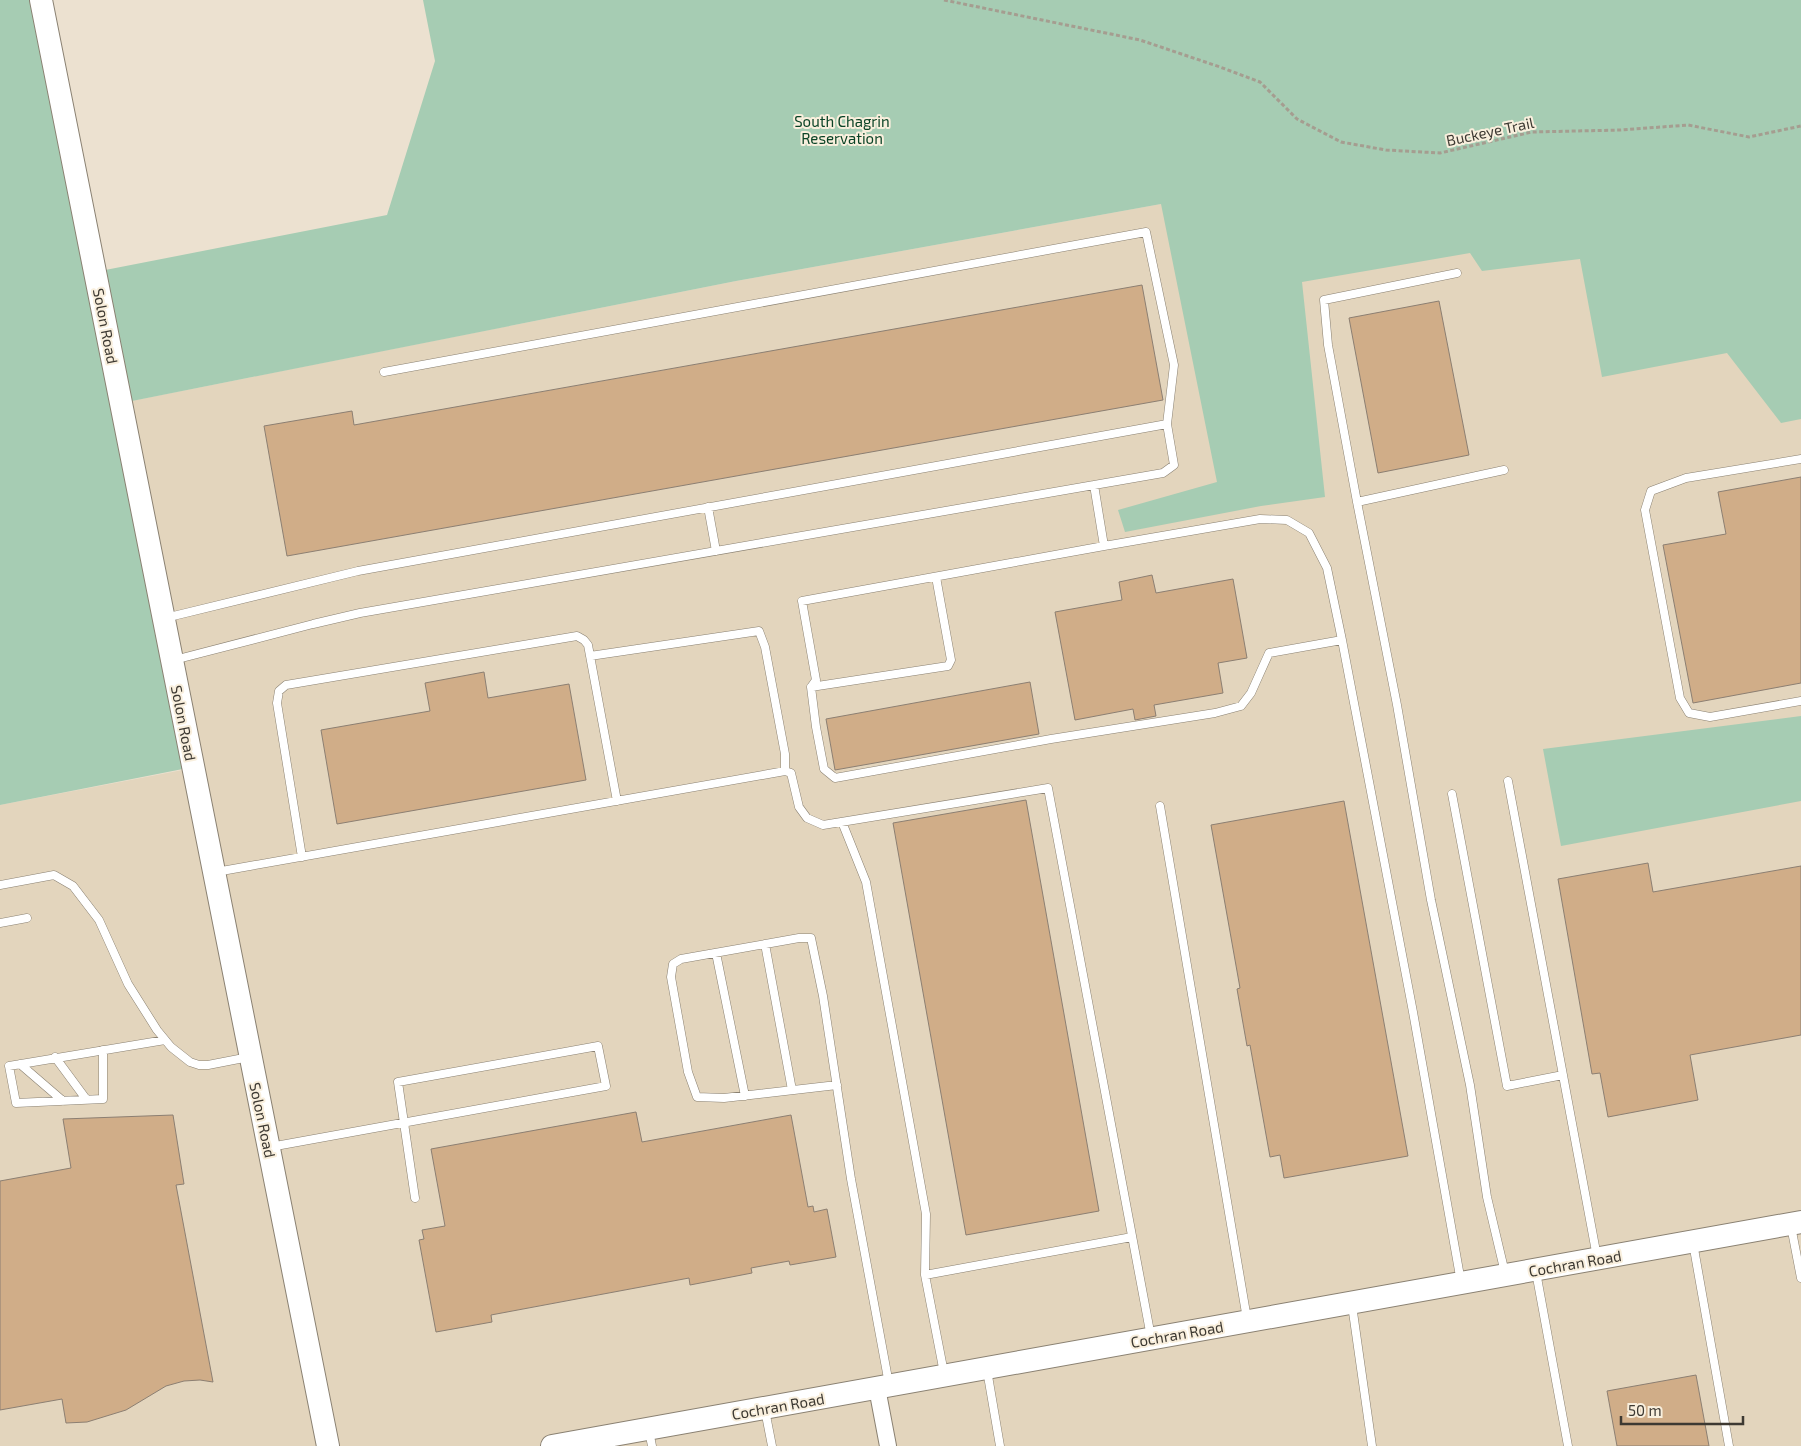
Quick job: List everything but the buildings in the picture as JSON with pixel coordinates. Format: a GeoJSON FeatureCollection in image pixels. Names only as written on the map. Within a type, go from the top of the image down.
{"type":"FeatureCollection","features":[{"type":"Feature","properties":{"kind":"street","name":"Solon Road"},"geometry":{"type":"LineString","coordinates":[[41,0],[328,1446]]}},
{"type":"Feature","properties":{"kind":"street","name":"Cochran Road"},"geometry":{"type":"LineString","coordinates":[[552,1446],[650,1437],[765,1408],[1796,1223]]}},
{"type":"Feature","properties":{"kind":"street"},"geometry":{"type":"LineString","coordinates":[[883,1387],[888,1446]]}},
{"type":"Feature","properties":{"kind":"lane"},"geometry":{"type":"LineString","coordinates":[[172,661],[360,613],[1163,473],[1174,465],[1167,424],[1174,365],[1146,232],[384,372]]}},
{"type":"Feature","properties":{"kind":"lane"},"geometry":{"type":"LineString","coordinates":[[1457,273],[1324,300],[1328,345],[1357,502],[1397,705],[1431,900],[1470,1085],[1487,1197],[1505,1275]]}},
{"type":"Feature","properties":{"kind":"lane"},"geometry":{"type":"LineString","coordinates":[[164,618],[358,571],[1167,424]]}},
{"type":"Feature","properties":{"kind":"lane"},"geometry":{"type":"LineString","coordinates":[[1801,459],[1686,478],[1651,491],[1645,510],[1680,698],[1688,713],[1710,717],[1801,701]]}},
{"type":"Feature","properties":{"kind":"lane"},"geometry":{"type":"LineString","coordinates":[[1357,502],[1504,470]]}},
{"type":"Feature","properties":{"kind":"lane"},"geometry":{"type":"LineString","coordinates":[[1094,485],[1104,546]]}},
{"type":"Feature","properties":{"kind":"lane"},"geometry":{"type":"LineString","coordinates":[[708,507],[716,551]]}},
{"type":"Feature","properties":{"kind":"lane"},"geometry":{"type":"LineString","coordinates":[[1342,640],[1269,653],[1251,693],[1241,706],[1216,713],[1024,744],[835,778],[824,769],[816,727],[811,687],[816,680],[802,601],[1260,519],[1287,520],[1309,533],[1327,568],[1342,640],[1413,1012],[1462,1283]]}},
{"type":"Feature","properties":{"kind":"lane"},"geometry":{"type":"LineString","coordinates":[[811,687],[948,666],[951,660],[936,577]]}},
{"type":"Feature","properties":{"kind":"lane"},"geometry":{"type":"LineString","coordinates":[[590,656],[759,630],[765,647],[786,754],[785,771]]}},
{"type":"Feature","properties":{"kind":"lane"},"geometry":{"type":"LineString","coordinates":[[302,857],[277,703],[279,691],[286,685],[577,636],[588,645],[617,801]]}},
{"type":"Feature","properties":{"kind":"lane"},"geometry":{"type":"LineString","coordinates":[[214,873],[785,771],[791,773],[799,807],[807,818],[824,825],[1048,788],[1151,1339]]}},
{"type":"Feature","properties":{"kind":"lane"},"geometry":{"type":"LineString","coordinates":[[1508,781],[1597,1258]]}},
{"type":"Feature","properties":{"kind":"lane"},"geometry":{"type":"LineString","coordinates":[[1452,794],[1507,1086],[1563,1075]]}},
{"type":"Feature","properties":{"kind":"lane"},"geometry":{"type":"LineString","coordinates":[[1160,806],[1248,1321]]}},
{"type":"Feature","properties":{"kind":"lane"},"geometry":{"type":"LineString","coordinates":[[842,822],[866,882],[926,1214],[925,1275],[944,1376]]}},
{"type":"Feature","properties":{"kind":"lane"},"geometry":{"type":"LineString","coordinates":[[0,885],[54,875],[74,886],[99,920],[128,984],[157,1030],[171,1047],[190,1062],[199,1065],[208,1065],[250,1056]]}},
{"type":"Feature","properties":{"kind":"lane"},"geometry":{"type":"LineString","coordinates":[[0,923],[27,918]]}},
{"type":"Feature","properties":{"kind":"lane"},"geometry":{"type":"LineString","coordinates":[[837,1085],[724,1098],[697,1097],[688,1072],[671,977],[673,964],[681,959],[716,952],[799,938],[811,938],[824,996],[883,1387]]}},
{"type":"Feature","properties":{"kind":"lane"},"geometry":{"type":"LineString","coordinates":[[766,944],[792,1090]]}},
{"type":"Feature","properties":{"kind":"lane"},"geometry":{"type":"LineString","coordinates":[[716,952],[744,1096]]}},
{"type":"Feature","properties":{"kind":"lane"},"geometry":{"type":"LineString","coordinates":[[103,1050],[103,1099],[16,1103],[9,1066],[103,1050],[165,1040]]}},
{"type":"Feature","properties":{"kind":"lane"},"geometry":{"type":"LineString","coordinates":[[269,1148],[404,1123],[606,1086],[598,1046],[398,1082],[404,1123],[415,1198]]}},
{"type":"Feature","properties":{"kind":"lane"},"geometry":{"type":"LineString","coordinates":[[55,1058],[86,1099]]}},
{"type":"Feature","properties":{"kind":"lane"},"geometry":{"type":"LineString","coordinates":[[20,1064],[63,1100]]}},
{"type":"Feature","properties":{"kind":"lane"},"geometry":{"type":"LineString","coordinates":[[1796,1223],[1801,1278]]}},
{"type":"Feature","properties":{"kind":"lane"},"geometry":{"type":"LineString","coordinates":[[925,1275],[1132,1237]]}},
{"type":"Feature","properties":{"kind":"lane"},"geometry":{"type":"LineString","coordinates":[[1693,1242],[1729,1446]]}},
{"type":"Feature","properties":{"kind":"lane"},"geometry":{"type":"LineString","coordinates":[[1536,1270],[1568,1446]]}},
{"type":"Feature","properties":{"kind":"lane"},"geometry":{"type":"LineString","coordinates":[[1352,1303],[1372,1446]]}},
{"type":"Feature","properties":{"kind":"lane"},"geometry":{"type":"LineString","coordinates":[[986,1368],[1000,1446]]}},
{"type":"Feature","properties":{"kind":"lane"},"geometry":{"type":"LineString","coordinates":[[765,1408],[772,1446]]}},
{"type":"Feature","properties":{"kind":"path","name":"Buckeye Trail"},"geometry":{"type":"LineString","coordinates":[[944,0],[1140,40],[1220,67],[1260,82],[1298,119],[1340,142],[1386,150],[1440,153],[1532,132],[1621,130],[1688,125],[1749,136],[1801,126]]}},
{"type":"Feature","properties":{"kind":"shaded area"},"geometry":{"type":"Polygon","coordinates":[[[1801,150],[1801,1446],[0,1446],[0,805],[193,768],[121,403],[736,281],[1227,192],[1801,150]]]}},
{"type":"Feature","properties":{"kind":"green space","name":"South Chagrin Reservation"},"geometry":{"type":"Polygon","coordinates":[[[0,0],[41,0],[95,272],[387,215],[435,61],[423,0],[1801,0],[1801,419],[1781,423],[1727,353],[1602,377],[1580,259],[1482,271],[1470,253],[1302,282],[1325,497],[1261,506],[1125,532],[1118,510],[1217,482],[1161,204],[736,281],[122,403],[193,767],[0,805],[0,0]]]}},
{"type":"Feature","properties":{"kind":"green space"},"geometry":{"type":"Polygon","coordinates":[[[1801,716],[1801,801],[1561,846],[1543,749],[1801,716]]]}}]}
